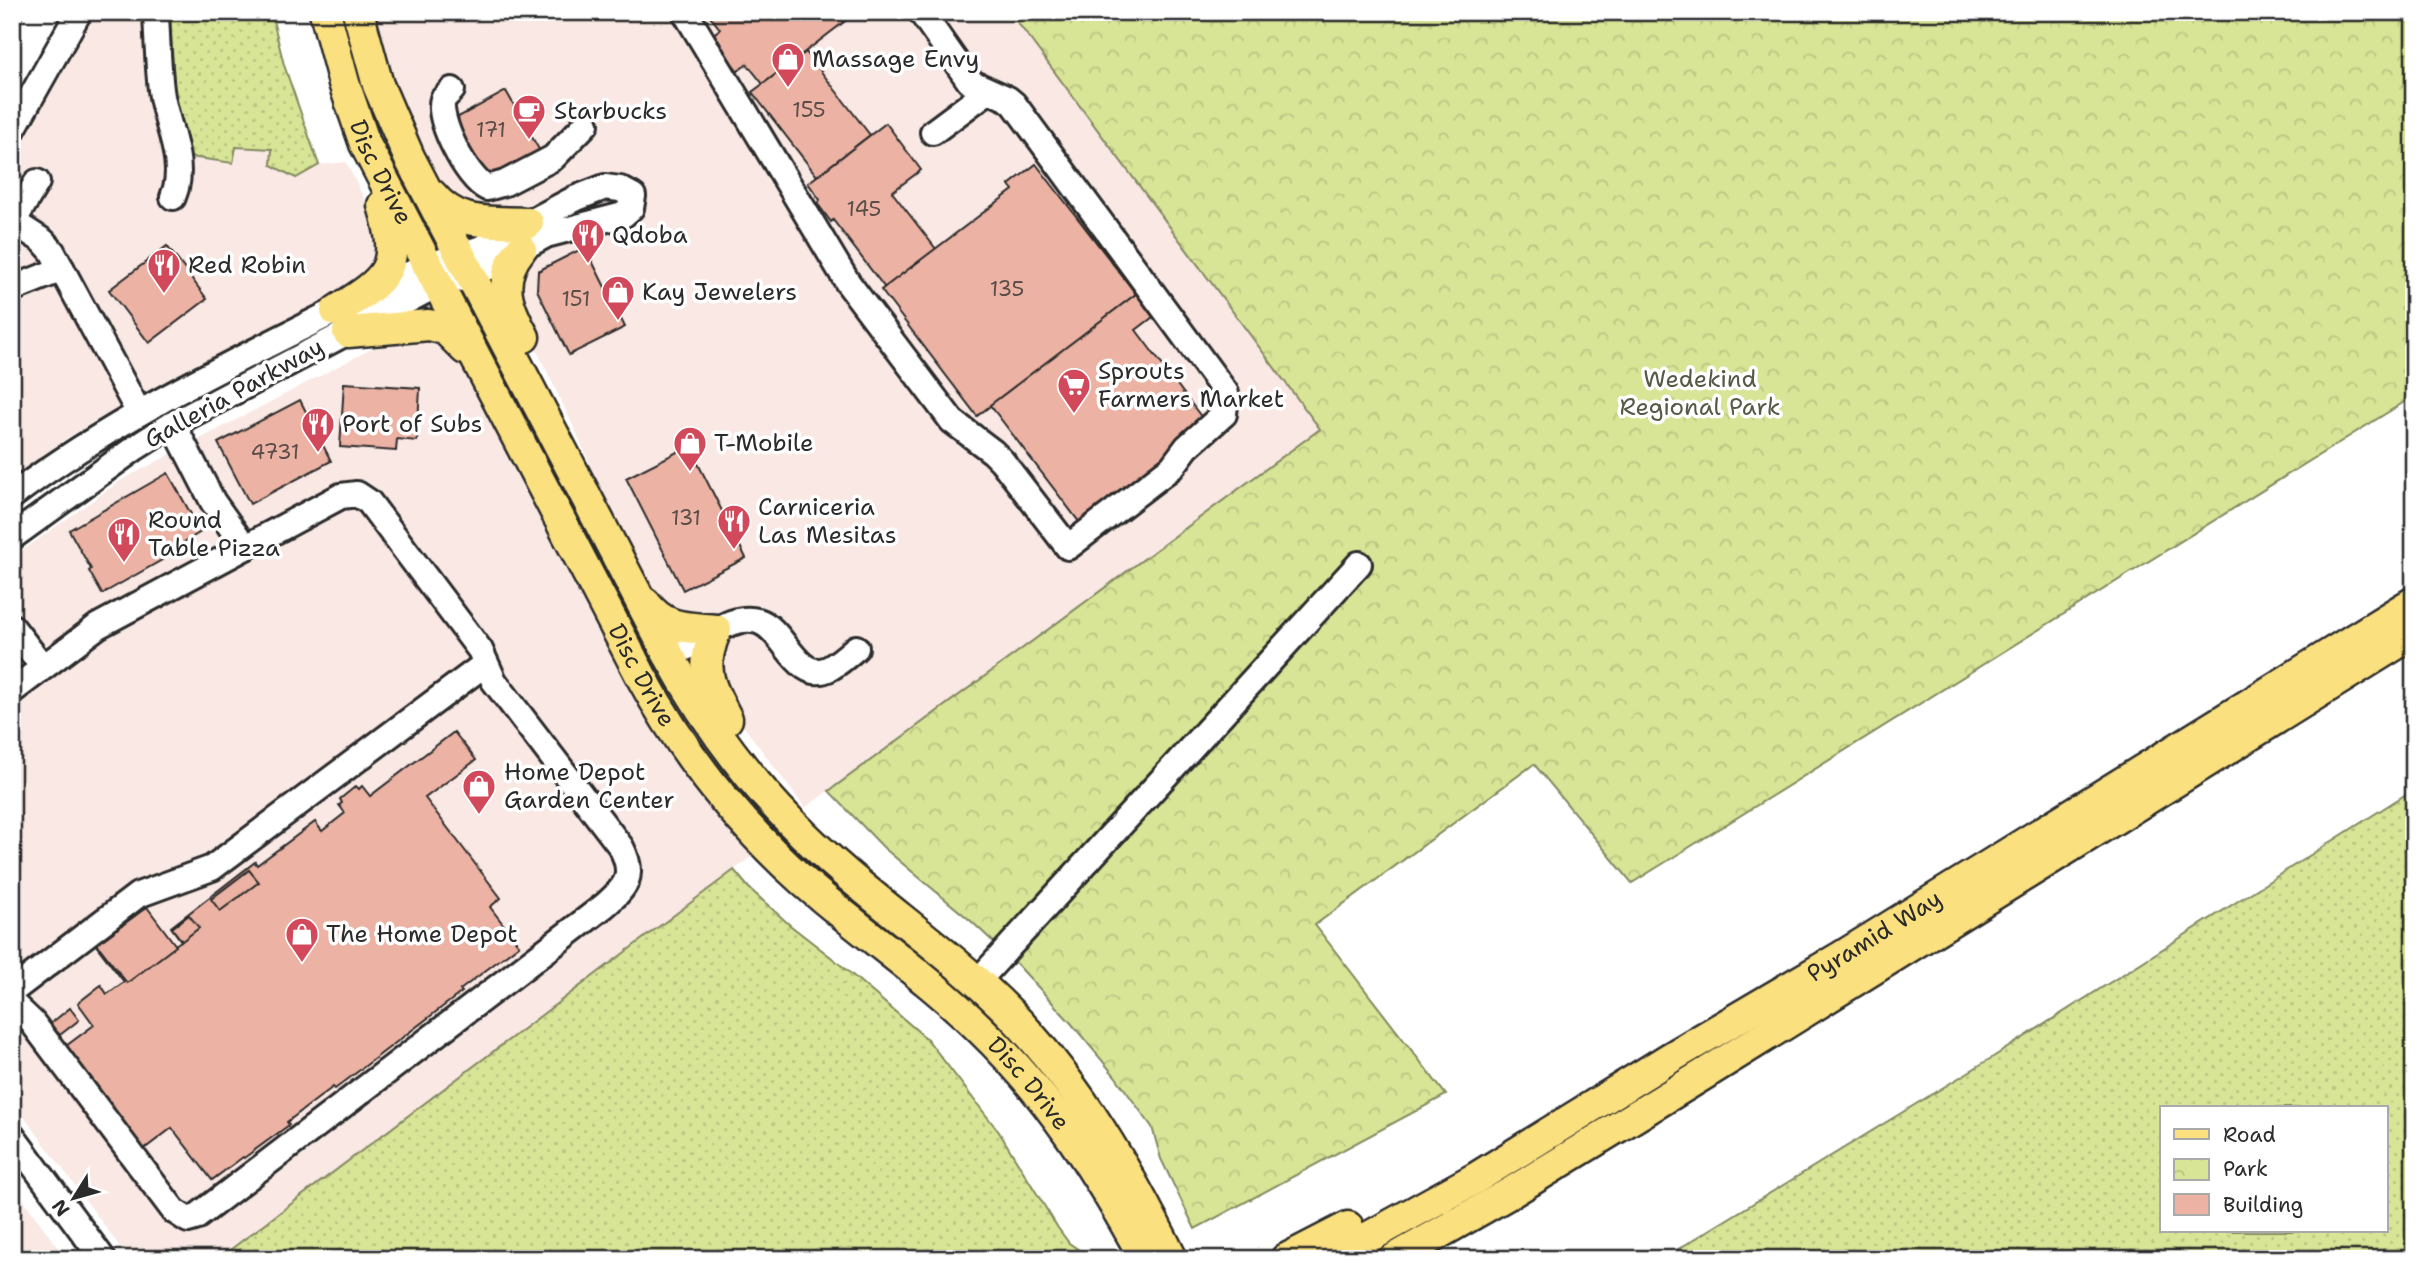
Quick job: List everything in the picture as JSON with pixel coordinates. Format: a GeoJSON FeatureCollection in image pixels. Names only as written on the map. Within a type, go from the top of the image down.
{"type":"FeatureCollection","features":[{"type":"Feature","properties":{"kind":"main road","name":"Disc Drive"},"geometry":{"type":"LineString","coordinates":[[325,12],[344,83],[365,144],[659,710],[736,814],[775,855],[948,1000],[1008,1056],[1068,1130],[1119,1212],[1144,1259]]}},
{"type":"Feature","properties":{"kind":"main road","name":"Disc Drive"},"geometry":{"type":"LineString","coordinates":[[358,21],[390,117],[418,174],[667,652],[699,708],[730,752],[792,823],[826,855],[977,982],[1017,1021],[1071,1084],[1113,1149],[1172,1259]]}},
{"type":"Feature","properties":{"kind":"main road"},"geometry":{"type":"LineString","coordinates":[[342,321],[385,274],[392,252],[389,225],[365,144]]}},
{"type":"Feature","properties":{"kind":"main road"},"geometry":{"type":"LineString","coordinates":[[418,174],[444,208],[460,217],[524,236],[509,266],[508,303],[540,369],[564,453]]}},
{"type":"Feature","properties":{"kind":"main road"},"geometry":{"type":"LineString","coordinates":[[342,321],[439,327],[455,338],[479,366]]}},
{"type":"Feature","properties":{"kind":"main road"},"geometry":{"type":"LineString","coordinates":[[545,492],[600,559],[642,638],[657,650],[667,652]]}},
{"type":"Feature","properties":{"kind":"main road"},"geometry":{"type":"LineString","coordinates":[[633,586],[652,612],[670,625],[716,631],[707,654],[709,685],[734,732],[784,803],[826,855]]}},
{"type":"Feature","properties":{"kind":"main road","name":"Pyramid Way"},"geometry":{"type":"LineString","coordinates":[[1329,1259],[1476,1178],[1670,1058],[1841,957],[2414,602]]}},
{"type":"Feature","properties":{"kind":"main road","name":"Pyramid Way"},"geometry":{"type":"LineString","coordinates":[[1394,1259],[1510,1193],[1706,1073],[2414,633]]}},
{"type":"Feature","properties":{"kind":"main road"},"geometry":{"type":"LineString","coordinates":[[775,855],[834,889],[939,974],[949,979],[977,982]]}},
{"type":"Feature","properties":{"kind":"main road"},"geometry":{"type":"LineString","coordinates":[[1286,1259],[1447,1176],[1476,1178]]}},
{"type":"Feature","properties":{"kind":"main road"},"geometry":{"type":"LineString","coordinates":[[1119,1212],[1120,1259]]}},
{"type":"Feature","properties":{"kind":"main road"},"geometry":{"type":"LineString","coordinates":[[1152,1219],[1175,1244],[1198,1259]]}},
{"type":"Feature","properties":{"kind":"street"},"geometry":{"type":"LineString","coordinates":[[12,131],[19,105],[79,12]]}},
{"type":"Feature","properties":{"kind":"street"},"geometry":{"type":"LineString","coordinates":[[156,12],[161,93],[178,161],[179,176],[173,197]]}},
{"type":"Feature","properties":{"kind":"street"},"geometry":{"type":"LineString","coordinates":[[685,12],[849,284],[952,421],[993,452],[1068,547],[1172,467],[1187,447],[1224,414],[1226,393],[1014,104],[970,82],[921,12]]}},
{"type":"Feature","properties":{"kind":"street"},"geometry":{"type":"LineString","coordinates":[[452,90],[443,99],[441,115],[466,169],[473,179],[486,188],[505,183],[553,158],[586,124]]}},
{"type":"Feature","properties":{"kind":"street"},"geometry":{"type":"LineString","coordinates":[[933,132],[988,91]]}},
{"type":"Feature","properties":{"kind":"street"},"geometry":{"type":"LineString","coordinates":[[37,182],[13,222],[43,241],[62,269],[138,413]]}},
{"type":"Feature","properties":{"kind":"street","name":"Galleria Parkway"},"geometry":{"type":"LineString","coordinates":[[12,496],[70,455],[138,413],[342,321],[432,275],[466,266],[491,243],[524,236]]}},
{"type":"Feature","properties":{"kind":"street"},"geometry":{"type":"LineString","coordinates":[[15,298],[62,269]]}},
{"type":"Feature","properties":{"kind":"street","name":"Galleria Parkway"},"geometry":{"type":"LineString","coordinates":[[12,537],[135,448],[342,321]]}},
{"type":"Feature","properties":{"kind":"street"},"geometry":{"type":"LineString","coordinates":[[173,424],[213,502],[245,547]]}},
{"type":"Feature","properties":{"kind":"street"},"geometry":{"type":"LineString","coordinates":[[12,691],[98,626],[341,496],[348,493],[364,497],[480,650],[495,681],[621,847],[629,866],[624,887],[604,906],[195,1218],[188,1220],[174,1211],[32,1022],[12,1003]]}},
{"type":"Feature","properties":{"kind":"street"},"geometry":{"type":"LineString","coordinates":[[977,982],[1359,564]]}},
{"type":"Feature","properties":{"kind":"street"},"geometry":{"type":"LineString","coordinates":[[667,652],[684,650],[716,631],[740,621],[759,622],[770,627],[799,663],[812,671],[830,668],[856,648]]}},
{"type":"Feature","properties":{"kind":"street"},"geometry":{"type":"LineString","coordinates":[[12,627],[43,667]]}},
{"type":"Feature","properties":{"kind":"street"},"geometry":{"type":"LineString","coordinates":[[12,991],[138,895],[212,868],[485,664]]}},
{"type":"Feature","properties":{"kind":"street"},"geometry":{"type":"LineString","coordinates":[[12,1136],[103,1259]]}},
{"type":"Feature","properties":{"kind":"shaded area"},"geometry":{"type":"Polygon","coordinates":[[[94,12],[170,12],[174,87],[233,162],[236,147],[272,149],[296,178],[319,165],[346,162],[384,238],[372,276],[99,419],[67,438],[12,478],[12,153],[94,12]]]}},
{"type":"Feature","properties":{"kind":"shaded area"},"geometry":{"type":"Polygon","coordinates":[[[374,12],[1010,12],[1320,429],[805,808],[721,696],[694,671],[604,497],[515,305],[465,212],[438,182],[417,139],[386,57],[374,12]]]}},
{"type":"Feature","properties":{"kind":"shaded area"},"geometry":{"type":"Polygon","coordinates":[[[407,333],[451,345],[642,710],[695,786],[754,855],[218,1259],[129,1259],[12,1100],[12,558],[120,481],[396,336],[407,333]]]}},
{"type":"Feature","properties":{"kind":"shaded area"},"geometry":{"type":"Polygon","coordinates":[[[12,1184],[66,1259],[12,1259],[12,1184]]]}},
{"type":"Feature","properties":{"kind":"green space"},"geometry":{"type":"Polygon","coordinates":[[[170,12],[271,12],[284,65],[319,165],[296,178],[271,165],[272,149],[236,147],[233,163],[190,157],[174,87],[170,12]]]}},
{"type":"Feature","properties":{"kind":"green space","name":"Wedekind Regional Park"},"geometry":{"type":"Polygon","coordinates":[[[1010,12],[2414,12],[2414,396],[1632,883],[1534,764],[1315,925],[1446,1095],[1195,1229],[1161,1159],[1152,1127],[1115,1076],[1071,1023],[1015,962],[884,848],[829,791],[1320,429],[1010,12]]]}},
{"type":"Feature","properties":{"kind":"green space"},"geometry":{"type":"Polygon","coordinates":[[[2414,789],[2414,1259],[1662,1259],[1993,1057],[2414,789]]]}},
{"type":"Feature","properties":{"kind":"green space"},"geometry":{"type":"Polygon","coordinates":[[[734,870],[749,888],[791,926],[927,1039],[999,1132],[1058,1228],[1069,1243],[1079,1250],[1071,1259],[218,1259],[734,870]]]}},
{"type":"Feature","properties":{"kind":"building"},"geometry":{"type":"Polygon","coordinates":[[[12,12],[25,12],[12,34],[12,12]]]}},
{"type":"Feature","properties":{"kind":"building"},"geometry":{"type":"Polygon","coordinates":[[[707,12],[857,12],[763,84],[747,64],[738,71],[711,36],[720,29],[707,12]]]}},
{"type":"Feature","properties":{"kind":"building"},"geometry":{"type":"Polygon","coordinates":[[[806,52],[870,135],[817,176],[752,92],[806,52]]]}},
{"type":"Feature","properties":{"kind":"building"},"geometry":{"type":"Polygon","coordinates":[[[506,91],[541,153],[491,181],[449,122],[506,91]]]}},
{"type":"Feature","properties":{"kind":"building"},"geometry":{"type":"Polygon","coordinates":[[[886,123],[921,170],[892,192],[936,249],[885,288],[817,203],[820,200],[808,183],[886,123]]]}},
{"type":"Feature","properties":{"kind":"building"},"geometry":{"type":"Polygon","coordinates":[[[1036,164],[1136,294],[977,416],[881,290],[1013,190],[1009,185],[1036,164]]]}},
{"type":"Feature","properties":{"kind":"building"},"geometry":{"type":"Polygon","coordinates":[[[167,246],[207,299],[149,343],[109,290],[167,246]]]}},
{"type":"Feature","properties":{"kind":"building"},"geometry":{"type":"Polygon","coordinates":[[[585,247],[625,327],[569,355],[537,290],[538,271],[585,247]]]}},
{"type":"Feature","properties":{"kind":"building"},"geometry":{"type":"Polygon","coordinates":[[[1136,294],[1153,317],[1136,330],[1208,426],[1080,523],[990,405],[1136,294]]]}},
{"type":"Feature","properties":{"kind":"building"},"geometry":{"type":"Polygon","coordinates":[[[344,383],[420,388],[417,441],[397,439],[396,451],[340,447],[344,383]]]}},
{"type":"Feature","properties":{"kind":"building"},"geometry":{"type":"Polygon","coordinates":[[[300,400],[331,461],[250,504],[218,443],[300,400]]]}},
{"type":"Feature","properties":{"kind":"building"},"geometry":{"type":"Polygon","coordinates":[[[689,446],[746,558],[683,590],[626,478],[689,446]]]}},
{"type":"Feature","properties":{"kind":"building"},"geometry":{"type":"Polygon","coordinates":[[[168,473],[201,532],[181,544],[183,548],[102,594],[69,530],[168,473]]]}},
{"type":"Feature","properties":{"kind":"building","name":"The Home Depot"},"geometry":{"type":"Polygon","coordinates":[[[454,732],[476,760],[425,798],[501,898],[490,907],[519,945],[335,1089],[333,1087],[287,1122],[289,1125],[212,1180],[172,1128],[144,1149],[66,1046],[94,1025],[78,1003],[101,985],[107,994],[124,982],[95,944],[144,906],[175,945],[181,941],[171,927],[255,862],[257,865],[315,822],[322,831],[345,813],[339,805],[342,803],[340,799],[356,786],[359,789],[362,786],[370,796],[454,732]]]}},
{"type":"Feature","properties":{"kind":"building"},"geometry":{"type":"Polygon","coordinates":[[[249,870],[259,882],[220,911],[211,899],[249,870]]]}},
{"type":"Feature","properties":{"kind":"building"},"geometry":{"type":"Polygon","coordinates":[[[147,907],[176,946],[127,983],[97,944],[147,907]]]}},
{"type":"Feature","properties":{"kind":"building"},"geometry":{"type":"Polygon","coordinates":[[[189,915],[199,928],[182,941],[172,928],[189,915]]]}},
{"type":"Feature","properties":{"kind":"building"},"geometry":{"type":"Polygon","coordinates":[[[70,1008],[79,1020],[60,1035],[50,1024],[70,1008]]]}},
{"type":"Feature","properties":{"kind":"place","name":"Massage Envy"},"geometry":{"type":"Point","coordinates":[788,89]}},
{"type":"Feature","properties":{"kind":"place","name":"Starbucks"},"geometry":{"type":"Point","coordinates":[529,141]}},
{"type":"Feature","properties":{"kind":"place","name":"Qdoba"},"geometry":{"type":"Point","coordinates":[588,265]}},
{"type":"Feature","properties":{"kind":"place","name":"Red Robin"},"geometry":{"type":"Point","coordinates":[164,295]}},
{"type":"Feature","properties":{"kind":"place","name":"Kay Jewelers"},"geometry":{"type":"Point","coordinates":[618,322]}},
{"type":"Feature","properties":{"kind":"place","name":"Sprouts Farmers Market"},"geometry":{"type":"Point","coordinates":[1074,415]}},
{"type":"Feature","properties":{"kind":"place","name":"Port of Subs"},"geometry":{"type":"Point","coordinates":[318,454]}},
{"type":"Feature","properties":{"kind":"place","name":"T-Mobile"},"geometry":{"type":"Point","coordinates":[690,473]}},
{"type":"Feature","properties":{"kind":"place","name":"Carniceria Las Mesitas"},"geometry":{"type":"Point","coordinates":[734,551]}},
{"type":"Feature","properties":{"kind":"place","name":"Round Table Pizza"},"geometry":{"type":"Point","coordinates":[124,564]}},
{"type":"Feature","properties":{"kind":"place","name":"Home Depot Garden Center"},"geometry":{"type":"Point","coordinates":[479,816]}},
{"type":"Feature","properties":{"kind":"place","name":"The Home Depot"},"geometry":{"type":"Point","coordinates":[302,964]}}]}
